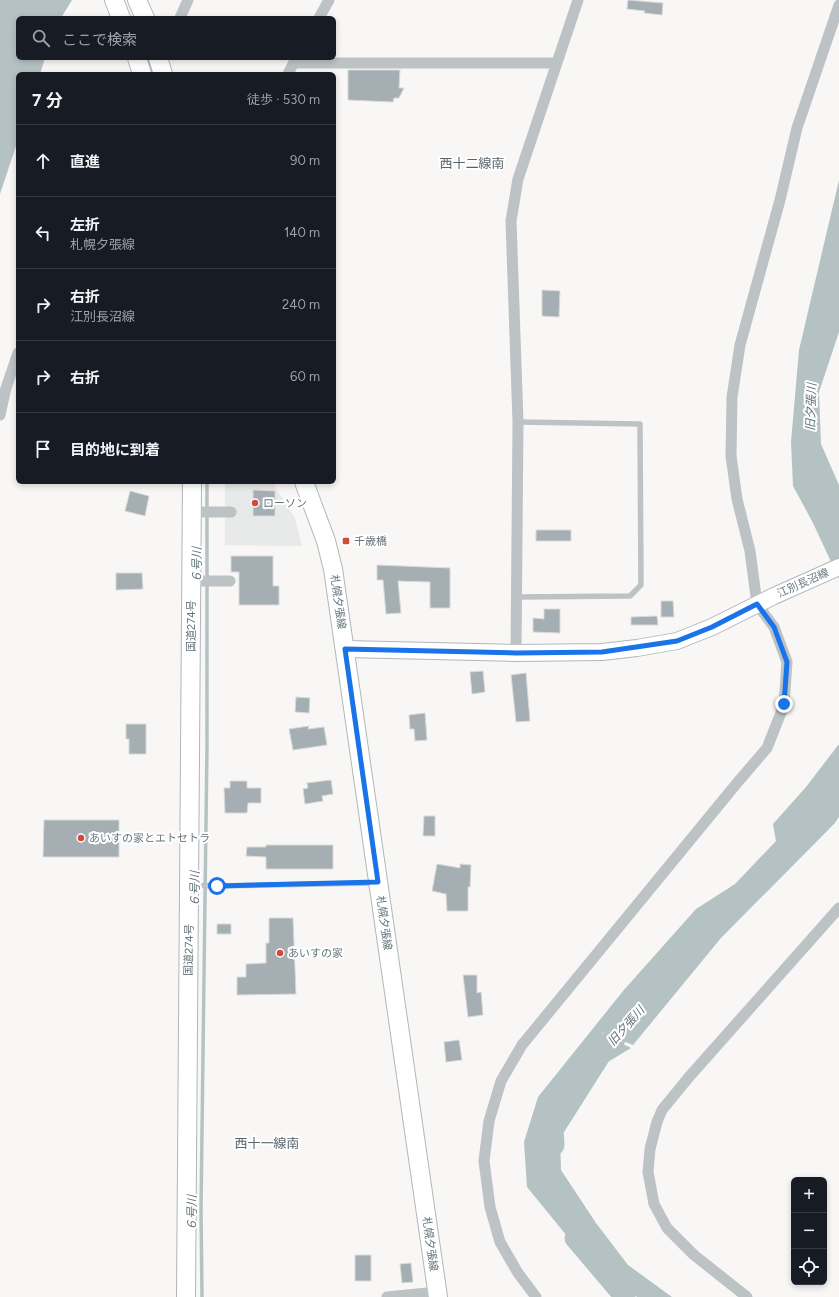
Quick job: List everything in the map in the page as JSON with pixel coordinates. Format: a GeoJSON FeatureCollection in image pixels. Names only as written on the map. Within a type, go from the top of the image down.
{"type":"FeatureCollection","features":[{"type":"Feature","properties":{"kind":"main road"},"geometry":{"type":"LineString","coordinates":[[114,0],[120,16]]}},
{"type":"Feature","properties":{"kind":"main road"},"geometry":{"type":"LineString","coordinates":[[137,0],[144,16]]}},
{"type":"Feature","properties":{"kind":"main road"},"geometry":{"type":"LineString","coordinates":[[159,60],[162,72]]}},
{"type":"Feature","properties":{"kind":"main road","name":"国道274号"},"geometry":{"type":"LineString","coordinates":[[186,1297],[193,885],[195,512],[192,484]]}},
{"type":"Feature","properties":{"kind":"main road","name":"札幌夕張線"},"geometry":{"type":"LineString","coordinates":[[305,484],[326,541],[333,569],[438,1295]]}},
{"type":"Feature","properties":{"kind":"main road","name":"江別長沼線"},"geometry":{"type":"LineString","coordinates":[[345,649],[516,653],[602,652],[677,641],[712,627],[757,604],[839,567]]}},
{"type":"Feature","properties":{"kind":"street"},"geometry":{"type":"LineString","coordinates":[[181,16],[188,0]]}},
{"type":"Feature","properties":{"kind":"street"},"geometry":{"type":"LineString","coordinates":[[320,16],[329,0]]}},
{"type":"Feature","properties":{"kind":"street"},"geometry":{"type":"LineString","coordinates":[[516,653],[518,422],[511,221],[518,179],[578,0]]}},
{"type":"Feature","properties":{"kind":"street"},"geometry":{"type":"LineString","coordinates":[[536,1297],[518,1273],[500,1242],[490,1207],[484,1161],[489,1120],[501,1081],[522,1045],[767,748],[784,704],[787,662],[774,627],[757,604],[750,551],[736,500],[731,456],[732,397],[740,345],[780,200],[797,128],[839,5]]}},
{"type":"Feature","properties":{"kind":"street"},"geometry":{"type":"LineString","coordinates":[[289,72],[295,60],[557,63]]}},
{"type":"Feature","properties":{"kind":"street"},"geometry":{"type":"LineString","coordinates":[[0,415],[6,388],[16,359]]}},
{"type":"Feature","properties":{"kind":"street"},"geometry":{"type":"LineString","coordinates":[[195,512],[231,512]]}},
{"type":"Feature","properties":{"kind":"street"},"geometry":{"type":"LineString","coordinates":[[195,582],[230,581]]}},
{"type":"Feature","properties":{"kind":"street"},"geometry":{"type":"LineString","coordinates":[[747,1297],[694,1255],[667,1228],[654,1204],[648,1172],[650,1149],[657,1122],[662,1110],[689,1077],[839,908]]}},
{"type":"Feature","properties":{"kind":"street"},"geometry":{"type":"LineString","coordinates":[[387,1297],[438,1295]]}},
{"type":"Feature","properties":{"kind":"lane"},"geometry":{"type":"LineString","coordinates":[[517,597],[630,596],[641,585],[640,424],[518,422]]}},
{"type":"Feature","properties":{"kind":"lane"},"geometry":{"type":"LineString","coordinates":[[193,885],[217,886],[378,882]]}},
{"type":"Feature","properties":{"kind":"shaded area","name":"ローソン"},"geometry":{"type":"Polygon","coordinates":[[[225,484],[275,484],[295,518],[302,546],[225,545],[225,484]]]}},
{"type":"Feature","properties":{"kind":"water"},"geometry":{"type":"Polygon","coordinates":[[[0,0],[72,0],[62,16],[16,16],[16,60],[44,60],[41,72],[16,72],[16,146],[0,194],[0,0]]]}},
{"type":"Feature","properties":{"kind":"water"},"geometry":{"type":"Polygon","coordinates":[[[839,180],[839,332],[819,392],[821,444],[839,485],[839,579],[813,523],[793,486],[791,442],[799,350],[839,180]]]}},
{"type":"Feature","properties":{"kind":"water"},"geometry":{"type":"Polygon","coordinates":[[[839,744],[839,817],[835,823],[721,938],[633,1045],[600,1032],[631,1048],[575,1082],[559,1108],[561,1170],[596,1223],[628,1265],[672,1297],[637,1297],[571,1241],[527,1187],[524,1142],[538,1097],[623,991],[696,909],[735,884],[776,841],[773,824],[806,787],[839,744]]]}},
{"type":"Feature","properties":{"kind":"building"},"geometry":{"type":"Polygon","coordinates":[[[628,0],[663,3],[662,15],[627,9],[628,0]]]}},
{"type":"Feature","properties":{"kind":"building"},"geometry":{"type":"Polygon","coordinates":[[[348,70],[400,70],[399,88],[404,88],[399,98],[394,98],[393,102],[348,100],[348,70]]]}},
{"type":"Feature","properties":{"kind":"building"},"geometry":{"type":"Polygon","coordinates":[[[542,290],[560,291],[559,317],[542,316],[542,290]]]}},
{"type":"Feature","properties":{"kind":"building"},"geometry":{"type":"Polygon","coordinates":[[[253,490],[275,491],[275,516],[253,516],[253,490]]]}},
{"type":"Feature","properties":{"kind":"building"},"geometry":{"type":"Polygon","coordinates":[[[130,491],[149,496],[145,516],[125,511],[130,491]]]}},
{"type":"Feature","properties":{"kind":"building"},"geometry":{"type":"Polygon","coordinates":[[[536,530],[571,530],[571,541],[536,541],[536,530]]]}},
{"type":"Feature","properties":{"kind":"building"},"geometry":{"type":"Polygon","coordinates":[[[231,556],[273,556],[273,586],[279,586],[279,605],[239,605],[239,572],[231,572],[231,556]]]}},
{"type":"Feature","properties":{"kind":"building"},"geometry":{"type":"Polygon","coordinates":[[[377,565],[450,568],[450,608],[430,608],[430,582],[398,581],[401,613],[386,614],[383,580],[377,580],[377,565]]]}},
{"type":"Feature","properties":{"kind":"building"},"geometry":{"type":"Polygon","coordinates":[[[116,573],[142,573],[143,589],[116,590],[116,573]]]}},
{"type":"Feature","properties":{"kind":"building"},"geometry":{"type":"Polygon","coordinates":[[[661,601],[673,601],[674,617],[661,617],[661,601]]]}},
{"type":"Feature","properties":{"kind":"building"},"geometry":{"type":"Polygon","coordinates":[[[544,609],[560,609],[560,633],[533,632],[533,618],[544,619],[544,609]]]}},
{"type":"Feature","properties":{"kind":"building"},"geometry":{"type":"Polygon","coordinates":[[[657,616],[658,625],[631,625],[631,617],[657,616]]]}},
{"type":"Feature","properties":{"kind":"building"},"geometry":{"type":"Polygon","coordinates":[[[483,671],[485,692],[472,694],[470,672],[483,671]]]}},
{"type":"Feature","properties":{"kind":"building"},"geometry":{"type":"Polygon","coordinates":[[[526,673],[530,721],[516,722],[511,675],[526,673]]]}},
{"type":"Feature","properties":{"kind":"building"},"geometry":{"type":"Polygon","coordinates":[[[296,697],[310,698],[309,713],[295,712],[296,697]]]}},
{"type":"Feature","properties":{"kind":"building"},"geometry":{"type":"Polygon","coordinates":[[[425,713],[427,740],[415,741],[414,729],[410,729],[409,715],[425,713]]]}},
{"type":"Feature","properties":{"kind":"building"},"geometry":{"type":"Polygon","coordinates":[[[126,724],[146,724],[146,754],[129,754],[129,739],[126,739],[126,724]]]}},
{"type":"Feature","properties":{"kind":"building"},"geometry":{"type":"Polygon","coordinates":[[[309,726],[308,729],[324,727],[327,745],[293,750],[289,729],[309,726]]]}},
{"type":"Feature","properties":{"kind":"building"},"geometry":{"type":"Polygon","coordinates":[[[331,780],[333,794],[322,796],[323,801],[305,804],[303,789],[308,788],[307,783],[331,780]]]}},
{"type":"Feature","properties":{"kind":"building"},"geometry":{"type":"Polygon","coordinates":[[[230,781],[247,781],[247,788],[261,788],[261,803],[248,803],[247,813],[225,813],[224,788],[230,788],[230,781]]]}},
{"type":"Feature","properties":{"kind":"building"},"geometry":{"type":"Polygon","coordinates":[[[424,816],[435,816],[435,836],[423,836],[424,816]]]}},
{"type":"Feature","properties":{"kind":"building","name":"あいすの家とエトセトラ"},"geometry":{"type":"Polygon","coordinates":[[[44,820],[119,820],[119,857],[43,857],[44,820]]]}},
{"type":"Feature","properties":{"kind":"building"},"geometry":{"type":"Polygon","coordinates":[[[266,845],[333,845],[333,869],[266,869],[266,857],[246,856],[247,847],[266,847],[266,845]]]}},
{"type":"Feature","properties":{"kind":"building"},"geometry":{"type":"Polygon","coordinates":[[[437,864],[460,868],[460,864],[471,865],[470,887],[468,887],[468,911],[447,911],[446,894],[432,891],[437,864]]]}},
{"type":"Feature","properties":{"kind":"building","name":"あいすの家"},"geometry":{"type":"Polygon","coordinates":[[[269,918],[293,918],[296,994],[237,995],[237,977],[246,977],[246,964],[266,963],[266,943],[269,943],[269,918]]]}},
{"type":"Feature","properties":{"kind":"building"},"geometry":{"type":"Polygon","coordinates":[[[217,924],[231,924],[231,934],[217,934],[217,924]]]}},
{"type":"Feature","properties":{"kind":"building"},"geometry":{"type":"Polygon","coordinates":[[[463,975],[477,975],[477,993],[481,992],[483,1015],[468,1017],[463,975]]]}},
{"type":"Feature","properties":{"kind":"building"},"geometry":{"type":"Polygon","coordinates":[[[459,1040],[462,1060],[446,1062],[444,1042],[459,1040]]]}},
{"type":"Feature","properties":{"kind":"building"},"geometry":{"type":"Polygon","coordinates":[[[355,1255],[371,1255],[371,1281],[355,1281],[355,1255]]]}},
{"type":"Feature","properties":{"kind":"building"},"geometry":{"type":"Polygon","coordinates":[[[411,1263],[413,1282],[402,1283],[400,1264],[411,1263]]]}},
{"type":"Feature","properties":{"kind":"waterway","name":"６号川"},"geometry":{"type":"LineString","coordinates":[[202,1297],[201,1209],[207,746],[207,484]]}},
{"type":"Feature","properties":{"kind":"waterway","name":"旧夕張川"},"geometry":{"type":"LineString","coordinates":[[554,1145],[553,1130],[603,1051],[634,1017]]}},
{"type":"Feature","properties":{"kind":"waterway","name":"旧夕張川"},"geometry":{"type":"LineString","coordinates":[[575,1238],[625,1297]]}},
{"type":"Feature","properties":{"kind":"place","name":"ローソン"},"geometry":{"type":"Point","coordinates":[255,503]}},
{"type":"Feature","properties":{"kind":"place","name":"千歳橋"},"geometry":{"type":"Point","coordinates":[346,541]}},
{"type":"Feature","properties":{"kind":"place","name":"あいすの家とエトセトラ"},"geometry":{"type":"Point","coordinates":[81,838]}},
{"type":"Feature","properties":{"kind":"place","name":"あいすの家"},"geometry":{"type":"Point","coordinates":[280,953]}},
{"type":"Feature","properties":{"kind":"district","name":"西十二線南"},"geometry":{"type":"Point","coordinates":[472,163]}},
{"type":"Feature","properties":{"kind":"district","name":"西十一線南"},"geometry":{"type":"Point","coordinates":[267,1143]}},
{"type":"Feature","properties":{"kind":"route"},"geometry":{"type":"LineString","coordinates":[[217,886],[378,882],[345,649],[516,653],[602,652],[677,641],[712,627],[757,604],[774,627],[787,662],[784,704]]}}]}
